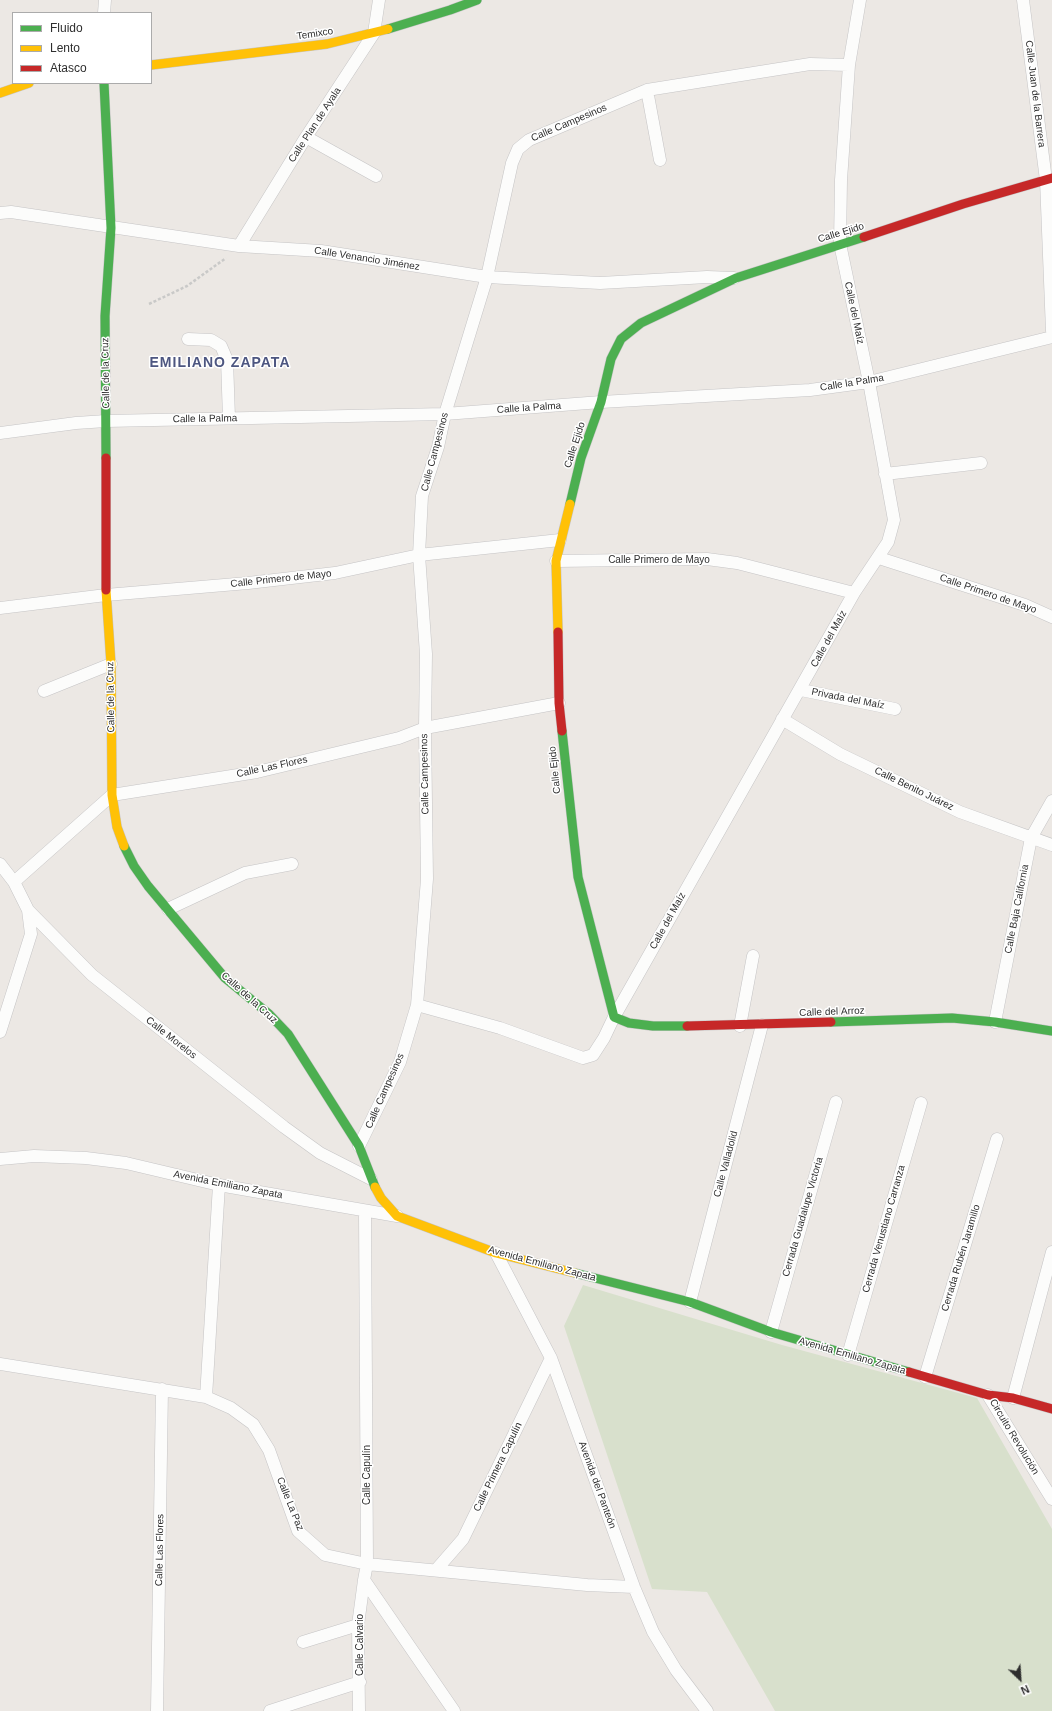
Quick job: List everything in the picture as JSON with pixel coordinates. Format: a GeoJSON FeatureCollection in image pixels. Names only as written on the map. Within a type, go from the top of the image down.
{"type":"FeatureCollection","features":[{"type":"Feature","properties":{"kind":"main road","name":"Temixco"},"geometry":{"type":"LineString","coordinates":[[152,65],[327,44],[374,33],[450,10],[477,0]]}},
{"type":"Feature","properties":{"kind":"main road"},"geometry":{"type":"LineString","coordinates":[[0,93],[26,84]]}},
{"type":"Feature","properties":{"kind":"main road","name":"Calle de la Cruz"},"geometry":{"type":"LineString","coordinates":[[104,84],[112,228],[105,316],[106,595],[111,664],[112,795],[117,827],[127,853],[148,886],[225,978],[269,1014],[288,1034],[359,1146],[371,1178],[381,1198],[397,1216]]}},
{"type":"Feature","properties":{"kind":"main road","name":"Calle Ejido"},"geometry":{"type":"LineString","coordinates":[[614,1017],[578,877],[559,703],[556,561],[581,458],[601,402],[611,359],[621,339],[640,323],[736,278],[963,204],[1049,179]]}},
{"type":"Feature","properties":{"kind":"main road","name":"Calle del Arroz"},"geometry":{"type":"LineString","coordinates":[[614,1017],[629,1023],[653,1026],[740,1026],[952,1018],[995,1022],[1052,1031]]}},
{"type":"Feature","properties":{"kind":"main road","name":"Avenida Emiliano Zapata"},"geometry":{"type":"LineString","coordinates":[[397,1216],[496,1253],[690,1302],[771,1332],[988,1395],[1013,1398],[1052,1409]]}},
{"type":"Feature","properties":{"kind":"street"},"geometry":{"type":"LineString","coordinates":[[104,12],[105,0]]}},
{"type":"Feature","properties":{"kind":"street","name":"Calle Plan de Ayala"},"geometry":{"type":"LineString","coordinates":[[239,246],[306,137],[374,33],[379,0]]}},
{"type":"Feature","properties":{"kind":"street","name":"Calle del Maíz"},"geometry":{"type":"LineString","coordinates":[[416,1006],[500,1028],[583,1058],[593,1055],[604,1038],[614,1017],[782,720],[801,690],[854,593],[879,558],[888,542],[894,520],[869,382],[840,244],[841,180],[849,65],[860,0]]}},
{"type":"Feature","properties":{"kind":"street","name":"Calle Juan de la Barrera"},"geometry":{"type":"LineString","coordinates":[[1023,0],[1049,179],[1052,331]]}},
{"type":"Feature","properties":{"kind":"street","name":"Calle Campesinos"},"geometry":{"type":"LineString","coordinates":[[359,1146],[400,1062],[416,1006],[426,879],[426,654],[420,555],[422,496],[438,447],[445,414],[487,278],[512,163],[518,149],[529,140],[647,90],[810,64],[849,65]]}},
{"type":"Feature","properties":{"kind":"street"},"geometry":{"type":"LineString","coordinates":[[647,90],[660,160]]}},
{"type":"Feature","properties":{"kind":"street"},"geometry":{"type":"LineString","coordinates":[[306,137],[376,176]]}},
{"type":"Feature","properties":{"kind":"street","name":"Calle Venancio Jiménez"},"geometry":{"type":"LineString","coordinates":[[0,213],[10,212],[239,246],[321,251],[487,278],[600,283],[707,277],[736,278]]}},
{"type":"Feature","properties":{"kind":"street","name":"Calle la Palma"},"geometry":{"type":"LineString","coordinates":[[0,433],[76,423],[106,421],[445,414],[601,402],[810,390],[869,382],[1052,337]]}},
{"type":"Feature","properties":{"kind":"street"},"geometry":{"type":"LineString","coordinates":[[188,339],[211,340],[221,346],[227,360],[229,418]]}},
{"type":"Feature","properties":{"kind":"street"},"geometry":{"type":"LineString","coordinates":[[885,474],[981,463]]}},
{"type":"Feature","properties":{"kind":"street","name":"Calle Primero de Mayo"},"geometry":{"type":"LineString","coordinates":[[0,608],[106,595],[248,583],[335,573],[420,555],[560,540]]}},
{"type":"Feature","properties":{"kind":"street","name":"Calle Primero de Mayo"},"geometry":{"type":"LineString","coordinates":[[879,558],[1025,605],[1052,617]]}},
{"type":"Feature","properties":{"kind":"street","name":"Calle Primero de Mayo"},"geometry":{"type":"LineString","coordinates":[[556,561],[707,559],[737,563],[854,593]]}},
{"type":"Feature","properties":{"kind":"street"},"geometry":{"type":"LineString","coordinates":[[44,692],[111,664]]}},
{"type":"Feature","properties":{"kind":"street","name":"Privada del Maíz"},"geometry":{"type":"LineString","coordinates":[[801,690],[895,709]]}},
{"type":"Feature","properties":{"kind":"street","name":"Calle Las Flores"},"geometry":{"type":"LineString","coordinates":[[112,795],[258,772],[399,738],[425,728],[559,703]]}},
{"type":"Feature","properties":{"kind":"street","name":"Calle Benito Juárez"},"geometry":{"type":"LineString","coordinates":[[782,720],[840,754],[960,812],[1052,846]]}},
{"type":"Feature","properties":{"kind":"street"},"geometry":{"type":"LineString","coordinates":[[14,882],[112,795]]}},
{"type":"Feature","properties":{"kind":"street","name":"Calle Baja California"},"geometry":{"type":"LineString","coordinates":[[995,1022],[1031,838],[1052,801]]}},
{"type":"Feature","properties":{"kind":"street","name":"Calle Morelos"},"geometry":{"type":"LineString","coordinates":[[0,864],[14,882],[28,910],[92,975],[237,1091],[320,1153],[371,1178]]}},
{"type":"Feature","properties":{"kind":"street"},"geometry":{"type":"LineString","coordinates":[[168,909],[245,873],[292,864]]}},
{"type":"Feature","properties":{"kind":"street"},"geometry":{"type":"LineString","coordinates":[[0,1032],[31,934],[28,910]]}},
{"type":"Feature","properties":{"kind":"street"},"geometry":{"type":"LineString","coordinates":[[740,1026],[753,956]]}},
{"type":"Feature","properties":{"kind":"street","name":"Calle Valladolid"},"geometry":{"type":"LineString","coordinates":[[690,1302],[762,1025]]}},
{"type":"Feature","properties":{"kind":"street","name":"Cerrada Guadalupe Victoria"},"geometry":{"type":"LineString","coordinates":[[771,1332],[836,1102]]}},
{"type":"Feature","properties":{"kind":"street","name":"Cerrada Venustiano Carranza"},"geometry":{"type":"LineString","coordinates":[[848,1354],[921,1103]]}},
{"type":"Feature","properties":{"kind":"street","name":"Cerrada Rubén Jaramillo"},"geometry":{"type":"LineString","coordinates":[[925,1377],[997,1139]]}},
{"type":"Feature","properties":{"kind":"street","name":"Avenida Emiliano Zapata"},"geometry":{"type":"LineString","coordinates":[[0,1159],[34,1156],[92,1159],[126,1163],[219,1185],[397,1216]]}},
{"type":"Feature","properties":{"kind":"street"},"geometry":{"type":"LineString","coordinates":[[206,1397],[219,1185]]}},
{"type":"Feature","properties":{"kind":"street","name":"Calle Capulín"},"geometry":{"type":"LineString","coordinates":[[364,1580],[367,1564],[365,1211]]}},
{"type":"Feature","properties":{"kind":"street"},"geometry":{"type":"LineString","coordinates":[[1013,1398],[1052,1252]]}},
{"type":"Feature","properties":{"kind":"street","name":"Avenida del Panteón"},"geometry":{"type":"LineString","coordinates":[[496,1253],[551,1358],[634,1586],[653,1632],[676,1670],[707,1711]]}},
{"type":"Feature","properties":{"kind":"street","name":"Calle Primera Capulín"},"geometry":{"type":"LineString","coordinates":[[436,1570],[463,1539],[551,1358]]}},
{"type":"Feature","properties":{"kind":"street","name":"Calle La Paz"},"geometry":{"type":"LineString","coordinates":[[0,1364],[206,1397],[231,1408],[253,1424],[269,1450],[298,1531],[325,1555],[367,1564],[587,1585],[634,1586]]}},
{"type":"Feature","properties":{"kind":"street","name":"Calle Las Flores"},"geometry":{"type":"LineString","coordinates":[[157,1711],[162,1389]]}},
{"type":"Feature","properties":{"kind":"street","name":"Circuito Revolución"},"geometry":{"type":"LineString","coordinates":[[988,1395],[1052,1499]]}},
{"type":"Feature","properties":{"kind":"street"},"geometry":{"type":"LineString","coordinates":[[364,1580],[454,1711]]}},
{"type":"Feature","properties":{"kind":"street","name":"Calle Calvario"},"geometry":{"type":"LineString","coordinates":[[359,1711],[360,1682],[358,1625],[364,1580]]}},
{"type":"Feature","properties":{"kind":"street"},"geometry":{"type":"LineString","coordinates":[[303,1642],[358,1625]]}},
{"type":"Feature","properties":{"kind":"street"},"geometry":{"type":"LineString","coordinates":[[270,1711],[360,1682]]}},
{"type":"Feature","properties":{"kind":"path"},"geometry":{"type":"LineString","coordinates":[[149,304],[187,286],[222,261],[239,246]]}},
{"type":"Feature","properties":{"kind":"green space"},"geometry":{"type":"Polygon","coordinates":[[[583,1285],[782,1345],[977,1398],[1052,1529],[1052,1711],[775,1711],[707,1592],[652,1589],[564,1326],[583,1285]]]}},
{"type":"Feature","properties":{"kind":"traffic: fast"},"geometry":{"type":"LineString","coordinates":[[388,29],[477,0]]}},
{"type":"Feature","properties":{"kind":"traffic: fast"},"geometry":{"type":"LineString","coordinates":[[104,84],[111,228],[105,316],[106,458]]}},
{"type":"Feature","properties":{"kind":"traffic: fast"},"geometry":{"type":"LineString","coordinates":[[570,504],[581,458],[601,402],[611,359],[621,339],[641,323],[736,278],[864,237]]}},
{"type":"Feature","properties":{"kind":"traffic: fast"},"geometry":{"type":"LineString","coordinates":[[562,731],[578,877],[614,1017],[629,1023],[653,1026],[687,1026]]}},
{"type":"Feature","properties":{"kind":"traffic: fast"},"geometry":{"type":"LineString","coordinates":[[124,846],[134,866],[148,886],[225,978],[269,1014],[288,1034],[359,1146],[375,1187]]}},
{"type":"Feature","properties":{"kind":"traffic: fast"},"geometry":{"type":"LineString","coordinates":[[831,1022],[952,1018],[995,1022],[1052,1031]]}},
{"type":"Feature","properties":{"kind":"traffic: fast"},"geometry":{"type":"LineString","coordinates":[[575,1273],[690,1302],[771,1332],[909,1372]]}},
{"type":"Feature","properties":{"kind":"traffic: slow"},"geometry":{"type":"LineString","coordinates":[[152,65],[327,44],[388,29]]}},
{"type":"Feature","properties":{"kind":"traffic: slow"},"geometry":{"type":"LineString","coordinates":[[0,93],[26,84]]}},
{"type":"Feature","properties":{"kind":"traffic: slow"},"geometry":{"type":"LineString","coordinates":[[558,632],[556,561],[570,504]]}},
{"type":"Feature","properties":{"kind":"traffic: slow"},"geometry":{"type":"LineString","coordinates":[[106,590],[111,664],[112,795],[117,827],[124,846]]}},
{"type":"Feature","properties":{"kind":"traffic: slow"},"geometry":{"type":"LineString","coordinates":[[375,1187],[381,1198],[397,1216],[496,1253],[575,1273]]}},
{"type":"Feature","properties":{"kind":"traffic: jam"},"geometry":{"type":"LineString","coordinates":[[864,237],[963,204],[1052,178]]}},
{"type":"Feature","properties":{"kind":"traffic: jam"},"geometry":{"type":"LineString","coordinates":[[106,458],[106,590]]}},
{"type":"Feature","properties":{"kind":"traffic: jam"},"geometry":{"type":"LineString","coordinates":[[558,632],[559,703],[562,731]]}},
{"type":"Feature","properties":{"kind":"traffic: jam"},"geometry":{"type":"LineString","coordinates":[[687,1026],[831,1022]]}},
{"type":"Feature","properties":{"kind":"traffic: jam"},"geometry":{"type":"LineString","coordinates":[[909,1372],[988,1395],[1013,1398],[1052,1409]]}},
{"type":"Feature","properties":{"kind":"district","name":"EMILIANO ZAPATA"},"geometry":{"type":"Point","coordinates":[220,363]}}]}
